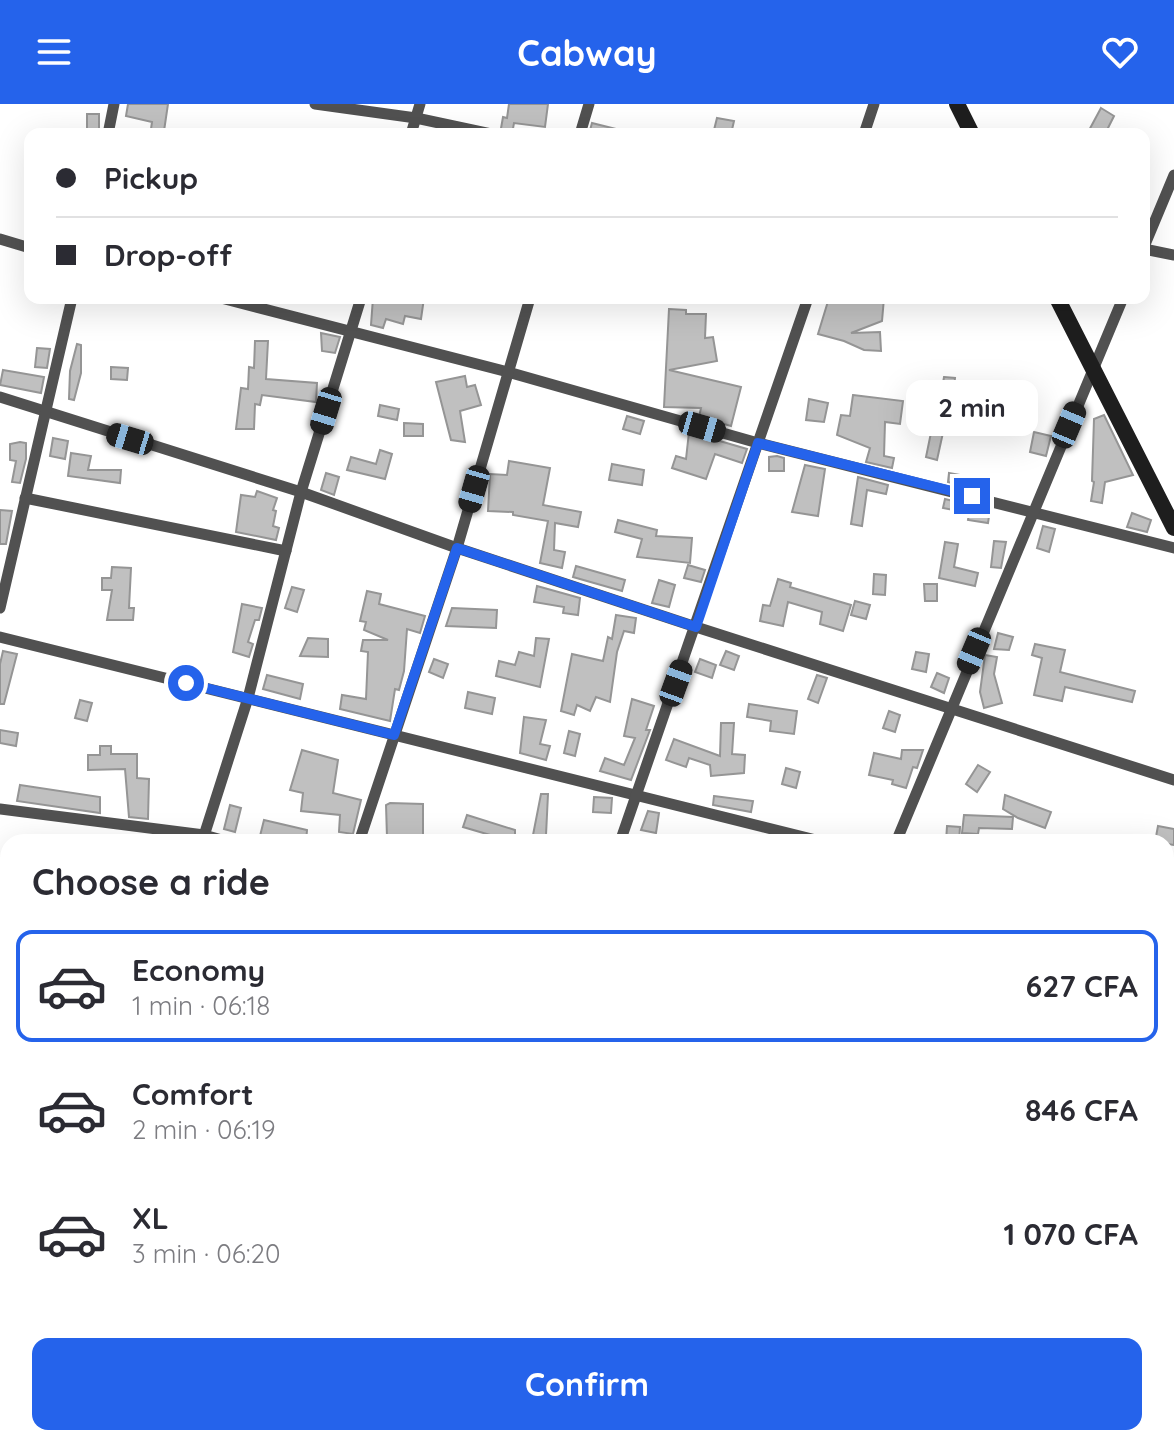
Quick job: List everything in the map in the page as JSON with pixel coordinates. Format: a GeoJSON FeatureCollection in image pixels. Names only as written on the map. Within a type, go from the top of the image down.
{"type":"FeatureCollection","features":[{"type":"Feature","properties":{"kind":"main road"},"geometry":{"type":"LineString","coordinates":[[957,104],[969,128]]}},
{"type":"Feature","properties":{"kind":"main road"},"geometry":{"type":"LineString","coordinates":[[1060,304],[1174,528]]}},
{"type":"Feature","properties":{"kind":"street"},"geometry":{"type":"LineString","coordinates":[[109,128],[114,104]]}},
{"type":"Feature","properties":{"kind":"street"},"geometry":{"type":"LineString","coordinates":[[315,104],[463,128]]}},
{"type":"Feature","properties":{"kind":"street"},"geometry":{"type":"LineString","coordinates":[[413,128],[420,104]]}},
{"type":"Feature","properties":{"kind":"street"},"geometry":{"type":"LineString","coordinates":[[582,128],[589,104]]}},
{"type":"Feature","properties":{"kind":"street"},"geometry":{"type":"LineString","coordinates":[[866,128],[874,104]]}},
{"type":"Feature","properties":{"kind":"street"},"geometry":{"type":"LineString","coordinates":[[1150,233],[1174,175]]}},
{"type":"Feature","properties":{"kind":"street"},"geometry":{"type":"LineString","coordinates":[[0,239],[24,246]]}},
{"type":"Feature","properties":{"kind":"street"},"geometry":{"type":"LineString","coordinates":[[1150,249],[1174,255]]}},
{"type":"Feature","properties":{"kind":"street"},"geometry":{"type":"LineString","coordinates":[[0,608],[71,304]]}},
{"type":"Feature","properties":{"kind":"street"},"geometry":{"type":"LineString","coordinates":[[245,304],[508,372],[758,443],[1174,548]]}},
{"type":"Feature","properties":{"kind":"street"},"geometry":{"type":"LineString","coordinates":[[205,834],[248,698],[301,492],[359,304]]}},
{"type":"Feature","properties":{"kind":"street"},"geometry":{"type":"LineString","coordinates":[[362,834],[457,548],[528,304]]}},
{"type":"Feature","properties":{"kind":"street"},"geometry":{"type":"LineString","coordinates":[[623,834],[806,304]]}},
{"type":"Feature","properties":{"kind":"street"},"geometry":{"type":"LineString","coordinates":[[899,834],[1120,304]]}},
{"type":"Feature","properties":{"kind":"street"},"geometry":{"type":"LineString","coordinates":[[0,397],[301,492],[457,548],[696,627],[1174,780]]}},
{"type":"Feature","properties":{"kind":"street"},"geometry":{"type":"LineString","coordinates":[[25,498],[286,551]]}},
{"type":"Feature","properties":{"kind":"street"},"geometry":{"type":"LineString","coordinates":[[0,637],[792,834]]}},
{"type":"Feature","properties":{"kind":"street"},"geometry":{"type":"LineString","coordinates":[[0,809],[169,834]]}},
{"type":"Feature","properties":{"kind":"building"},"geometry":{"type":"Polygon","coordinates":[[[128,104],[168,104],[164,128],[151,128],[152,122],[126,116],[128,104]]]}},
{"type":"Feature","properties":{"kind":"building"},"geometry":{"type":"Polygon","coordinates":[[[509,104],[548,104],[545,127],[514,123],[513,128],[501,128],[503,117],[507,118],[509,104]]]}},
{"type":"Feature","properties":{"kind":"building"},"geometry":{"type":"Polygon","coordinates":[[[1101,108],[1114,116],[1108,128],[1090,128],[1101,108]]]}},
{"type":"Feature","properties":{"kind":"building"},"geometry":{"type":"Polygon","coordinates":[[[87,114],[99,114],[99,128],[87,128],[87,114]]]}},
{"type":"Feature","properties":{"kind":"building"},"geometry":{"type":"Polygon","coordinates":[[[717,118],[734,121],[732,128],[714,128],[717,118]]]}},
{"type":"Feature","properties":{"kind":"building"},"geometry":{"type":"Polygon","coordinates":[[[592,123],[612,128],[591,128],[592,123]]]}},
{"type":"Feature","properties":{"kind":"building"},"geometry":{"type":"Polygon","coordinates":[[[373,304],[423,304],[421,319],[405,316],[403,324],[386,319],[383,328],[371,325],[373,304]]]}},
{"type":"Feature","properties":{"kind":"building"},"geometry":{"type":"Polygon","coordinates":[[[827,304],[883,304],[882,321],[851,333],[880,332],[881,351],[864,350],[818,334],[827,304]]]}},
{"type":"Feature","properties":{"kind":"building"},"geometry":{"type":"Polygon","coordinates":[[[669,309],[686,310],[686,314],[706,314],[705,338],[713,337],[717,361],[669,370],[741,387],[731,426],[699,417],[701,408],[664,407],[669,309]]]}},
{"type":"Feature","properties":{"kind":"building"},"geometry":{"type":"Polygon","coordinates":[[[321,333],[340,337],[335,353],[322,351],[321,333]]]}},
{"type":"Feature","properties":{"kind":"building"},"geometry":{"type":"Polygon","coordinates":[[[255,341],[268,341],[266,379],[317,383],[316,402],[262,395],[260,405],[255,404],[254,429],[236,429],[241,388],[248,389],[249,367],[254,368],[255,341]]]}},
{"type":"Feature","properties":{"kind":"building"},"geometry":{"type":"Polygon","coordinates":[[[77,344],[81,345],[81,373],[74,400],[69,399],[70,371],[77,344]]]}},
{"type":"Feature","properties":{"kind":"building"},"geometry":{"type":"Polygon","coordinates":[[[37,348],[50,349],[47,368],[35,367],[37,348]]]}},
{"type":"Feature","properties":{"kind":"building"},"geometry":{"type":"Polygon","coordinates":[[[111,367],[128,368],[127,380],[111,379],[111,367]]]}},
{"type":"Feature","properties":{"kind":"building"},"geometry":{"type":"Polygon","coordinates":[[[3,370],[44,377],[41,393],[0,385],[3,370]]]}},
{"type":"Feature","properties":{"kind":"building"},"geometry":{"type":"Polygon","coordinates":[[[465,376],[467,387],[475,385],[481,405],[460,411],[465,442],[451,440],[436,382],[465,376]]]}},
{"type":"Feature","properties":{"kind":"building"},"geometry":{"type":"Polygon","coordinates":[[[944,377],[955,378],[953,397],[941,395],[944,377]]]}},
{"type":"Feature","properties":{"kind":"building"},"geometry":{"type":"Polygon","coordinates":[[[853,395],[903,401],[900,424],[885,422],[884,456],[894,458],[892,468],[866,462],[870,448],[837,435],[841,415],[850,416],[853,395]]]}},
{"type":"Feature","properties":{"kind":"building"},"geometry":{"type":"Polygon","coordinates":[[[809,399],[828,403],[824,422],[806,420],[809,399]]]}},
{"type":"Feature","properties":{"kind":"building"},"geometry":{"type":"Polygon","coordinates":[[[380,405],[399,409],[397,420],[378,416],[380,405]]]}},
{"type":"Feature","properties":{"kind":"building"},"geometry":{"type":"Polygon","coordinates":[[[1104,415],[1133,475],[1105,482],[1102,503],[1091,501],[1094,419],[1104,415]]]}},
{"type":"Feature","properties":{"kind":"building"},"geometry":{"type":"Polygon","coordinates":[[[627,416],[644,421],[640,434],[623,429],[627,416]]]}},
{"type":"Feature","properties":{"kind":"building"},"geometry":{"type":"Polygon","coordinates":[[[934,418],[946,419],[937,460],[926,457],[934,418]]]}},
{"type":"Feature","properties":{"kind":"building"},"geometry":{"type":"Polygon","coordinates":[[[404,423],[423,424],[423,436],[404,436],[404,423]]]}},
{"type":"Feature","properties":{"kind":"building"},"geometry":{"type":"Polygon","coordinates":[[[689,432],[747,449],[742,463],[715,454],[706,479],[672,468],[676,456],[686,459],[689,432]]]}},
{"type":"Feature","properties":{"kind":"building"},"geometry":{"type":"Polygon","coordinates":[[[1034,432],[1051,436],[1046,456],[1030,452],[1034,432]]]}},
{"type":"Feature","properties":{"kind":"building"},"geometry":{"type":"Polygon","coordinates":[[[53,438],[68,441],[65,459],[50,456],[53,438]]]}},
{"type":"Feature","properties":{"kind":"building"},"geometry":{"type":"Polygon","coordinates":[[[26,443],[26,459],[20,483],[12,482],[16,461],[10,460],[10,444],[26,443]]]}},
{"type":"Feature","properties":{"kind":"building"},"geometry":{"type":"Polygon","coordinates":[[[380,450],[392,454],[385,479],[347,470],[351,457],[376,464],[380,450]]]}},
{"type":"Feature","properties":{"kind":"building"},"geometry":{"type":"Polygon","coordinates":[[[71,453],[91,456],[88,470],[121,470],[120,483],[68,476],[71,453]]]}},
{"type":"Feature","properties":{"kind":"building"},"geometry":{"type":"Polygon","coordinates":[[[769,457],[784,458],[784,471],[769,471],[769,457]]]}},
{"type":"Feature","properties":{"kind":"building"},"geometry":{"type":"Polygon","coordinates":[[[509,461],[550,468],[543,505],[581,512],[578,527],[555,523],[554,550],[565,552],[562,568],[540,563],[548,521],[513,515],[513,512],[488,511],[490,474],[507,475],[509,461]]]}},
{"type":"Feature","properties":{"kind":"building"},"geometry":{"type":"Polygon","coordinates":[[[612,464],[644,470],[642,485],[609,480],[612,464]]]}},
{"type":"Feature","properties":{"kind":"building"},"geometry":{"type":"Polygon","coordinates":[[[805,465],[825,469],[818,516],[792,512],[805,465]]]}},
{"type":"Feature","properties":{"kind":"building"},"geometry":{"type":"Polygon","coordinates":[[[326,473],[339,477],[334,495],[321,490],[326,473]]]}},
{"type":"Feature","properties":{"kind":"building"},"geometry":{"type":"Polygon","coordinates":[[[949,473],[977,478],[974,489],[948,482],[949,473]]]}},
{"type":"Feature","properties":{"kind":"building"},"geometry":{"type":"Polygon","coordinates":[[[858,477],[888,485],[886,494],[867,490],[862,526],[851,524],[858,477]]]}},
{"type":"Feature","properties":{"kind":"building"},"geometry":{"type":"Polygon","coordinates":[[[257,491],[277,498],[273,510],[276,511],[273,526],[279,528],[276,540],[236,532],[241,495],[255,497],[257,491]]]}},
{"type":"Feature","properties":{"kind":"building"},"geometry":{"type":"Polygon","coordinates":[[[945,499],[990,510],[988,523],[968,520],[969,513],[943,508],[945,499]]]}},
{"type":"Feature","properties":{"kind":"building"},"geometry":{"type":"Polygon","coordinates":[[[0,510],[12,511],[6,544],[0,544],[0,510]]]}},
{"type":"Feature","properties":{"kind":"building"},"geometry":{"type":"Polygon","coordinates":[[[1132,513],[1151,520],[1147,532],[1127,527],[1132,513]]]}},
{"type":"Feature","properties":{"kind":"building"},"geometry":{"type":"Polygon","coordinates":[[[618,520],[657,530],[656,536],[692,538],[690,563],[637,557],[642,539],[615,532],[618,520]]]}},
{"type":"Feature","properties":{"kind":"building"},"geometry":{"type":"Polygon","coordinates":[[[1043,526],[1055,529],[1049,552],[1037,548],[1043,526]]]}},
{"type":"Feature","properties":{"kind":"building"},"geometry":{"type":"Polygon","coordinates":[[[994,541],[1006,542],[1001,568],[991,567],[994,541]]]}},
{"type":"Feature","properties":{"kind":"building"},"geometry":{"type":"Polygon","coordinates":[[[945,542],[958,544],[954,567],[978,573],[975,586],[939,578],[945,542]]]}},
{"type":"Feature","properties":{"kind":"building"},"geometry":{"type":"Polygon","coordinates":[[[688,565],[705,570],[701,582],[684,578],[688,565]]]}},
{"type":"Feature","properties":{"kind":"building"},"geometry":{"type":"Polygon","coordinates":[[[576,566],[625,580],[622,591],[573,577],[576,566]]]}},
{"type":"Feature","properties":{"kind":"building"},"geometry":{"type":"Polygon","coordinates":[[[112,567],[131,568],[129,608],[134,608],[133,620],[107,620],[112,590],[102,590],[102,578],[111,578],[112,567]]]}},
{"type":"Feature","properties":{"kind":"building"},"geometry":{"type":"Polygon","coordinates":[[[874,574],[886,575],[885,595],[873,594],[874,574]]]}},
{"type":"Feature","properties":{"kind":"building"},"geometry":{"type":"Polygon","coordinates":[[[778,579],[791,583],[790,587],[851,605],[843,631],[820,624],[822,612],[788,602],[783,626],[760,621],[763,605],[770,606],[778,579]]]}},
{"type":"Feature","properties":{"kind":"building"},"geometry":{"type":"Polygon","coordinates":[[[659,580],[675,585],[669,607],[652,603],[659,580]]]}},
{"type":"Feature","properties":{"kind":"building"},"geometry":{"type":"Polygon","coordinates":[[[924,584],[937,584],[937,601],[925,601],[924,584]]]}},
{"type":"Feature","properties":{"kind":"building"},"geometry":{"type":"Polygon","coordinates":[[[537,586],[580,598],[578,615],[563,613],[564,607],[534,602],[537,586]]]}},
{"type":"Feature","properties":{"kind":"building"},"geometry":{"type":"Polygon","coordinates":[[[292,587],[304,590],[297,612],[285,608],[292,587]]]}},
{"type":"Feature","properties":{"kind":"building"},"geometry":{"type":"Polygon","coordinates":[[[367,591],[381,594],[379,604],[425,616],[420,633],[407,629],[404,671],[399,690],[395,689],[390,721],[340,709],[342,695],[366,699],[368,652],[361,651],[363,640],[388,640],[364,630],[366,622],[360,621],[367,591]]]}},
{"type":"Feature","properties":{"kind":"building"},"geometry":{"type":"Polygon","coordinates":[[[855,601],[870,605],[866,619],[851,615],[855,601]]]}},
{"type":"Feature","properties":{"kind":"building"},"geometry":{"type":"Polygon","coordinates":[[[242,604],[262,608],[248,642],[253,644],[249,657],[233,652],[242,604]]]}},
{"type":"Feature","properties":{"kind":"building"},"geometry":{"type":"Polygon","coordinates":[[[452,608],[497,610],[496,628],[446,626],[452,608]]]}},
{"type":"Feature","properties":{"kind":"building"},"geometry":{"type":"Polygon","coordinates":[[[616,615],[636,618],[634,633],[624,631],[617,652],[610,702],[596,697],[590,711],[577,705],[574,715],[561,711],[572,654],[603,661],[608,637],[612,639],[616,615]]]}},
{"type":"Feature","properties":{"kind":"building"},"geometry":{"type":"Polygon","coordinates":[[[998,633],[1013,637],[1009,650],[994,649],[998,633]]]}},
{"type":"Feature","properties":{"kind":"building"},"geometry":{"type":"Polygon","coordinates":[[[308,638],[328,639],[328,657],[300,656],[308,638]]]}},
{"type":"Feature","properties":{"kind":"building"},"geometry":{"type":"Polygon","coordinates":[[[536,638],[549,639],[540,687],[496,676],[499,661],[515,665],[519,652],[534,656],[536,638]]]}},
{"type":"Feature","properties":{"kind":"building"},"geometry":{"type":"Polygon","coordinates":[[[1035,644],[1065,650],[1060,672],[1135,691],[1132,702],[1065,687],[1062,701],[1034,695],[1042,658],[1032,655],[1035,644]]]}},
{"type":"Feature","properties":{"kind":"building"},"geometry":{"type":"Polygon","coordinates":[[[3,651],[17,654],[4,704],[0,704],[0,664],[3,651]]]}},
{"type":"Feature","properties":{"kind":"building"},"geometry":{"type":"Polygon","coordinates":[[[726,651],[739,656],[734,670],[720,665],[726,651]]]}},
{"type":"Feature","properties":{"kind":"building"},"geometry":{"type":"Polygon","coordinates":[[[916,652],[929,654],[926,672],[912,669],[916,652]]]}},
{"type":"Feature","properties":{"kind":"building"},"geometry":{"type":"Polygon","coordinates":[[[985,655],[997,657],[994,674],[1002,703],[984,708],[980,692],[985,655]]]}},
{"type":"Feature","properties":{"kind":"building"},"geometry":{"type":"Polygon","coordinates":[[[434,659],[448,664],[443,678],[429,672],[434,659]]]}},
{"type":"Feature","properties":{"kind":"building"},"geometry":{"type":"Polygon","coordinates":[[[700,659],[716,665],[712,678],[695,672],[700,659]]]}},
{"type":"Feature","properties":{"kind":"building"},"geometry":{"type":"Polygon","coordinates":[[[937,673],[949,678],[944,693],[931,687],[937,673]]]}},
{"type":"Feature","properties":{"kind":"building"},"geometry":{"type":"Polygon","coordinates":[[[267,675],[303,684],[300,699],[263,689],[267,675]]]}},
{"type":"Feature","properties":{"kind":"building"},"geometry":{"type":"Polygon","coordinates":[[[817,675],[827,678],[818,703],[808,699],[817,675]]]}},
{"type":"Feature","properties":{"kind":"building"},"geometry":{"type":"Polygon","coordinates":[[[468,692],[495,698],[492,714],[465,708],[468,692]]]}},
{"type":"Feature","properties":{"kind":"building"},"geometry":{"type":"Polygon","coordinates":[[[632,699],[654,706],[646,730],[650,730],[631,780],[600,771],[605,758],[624,765],[635,738],[624,736],[632,699]]]}},
{"type":"Feature","properties":{"kind":"building"},"geometry":{"type":"Polygon","coordinates":[[[80,700],[92,703],[87,721],[75,718],[80,700]]]}},
{"type":"Feature","properties":{"kind":"building"},"geometry":{"type":"Polygon","coordinates":[[[749,704],[797,711],[794,734],[770,731],[771,721],[747,717],[749,704]]]}},
{"type":"Feature","properties":{"kind":"building"},"geometry":{"type":"Polygon","coordinates":[[[889,711],[900,715],[895,732],[883,728],[889,711]]]}},
{"type":"Feature","properties":{"kind":"building"},"geometry":{"type":"Polygon","coordinates":[[[524,717],[546,720],[540,744],[550,746],[546,760],[520,753],[524,717]]]}},
{"type":"Feature","properties":{"kind":"building"},"geometry":{"type":"Polygon","coordinates":[[[721,723],[734,723],[732,754],[745,755],[744,773],[711,776],[710,765],[689,758],[686,767],[666,760],[674,739],[720,756],[721,723]]]}},
{"type":"Feature","properties":{"kind":"building"},"geometry":{"type":"Polygon","coordinates":[[[0,730],[18,733],[16,746],[0,743],[0,730]]]}},
{"type":"Feature","properties":{"kind":"building"},"geometry":{"type":"Polygon","coordinates":[[[569,731],[580,734],[575,756],[564,753],[569,731]]]}},
{"type":"Feature","properties":{"kind":"building"},"geometry":{"type":"Polygon","coordinates":[[[100,746],[111,746],[111,754],[137,754],[137,778],[149,779],[148,819],[129,817],[125,769],[88,770],[88,755],[100,755],[100,746]]]}},
{"type":"Feature","properties":{"kind":"building"},"geometry":{"type":"Polygon","coordinates":[[[302,750],[338,760],[333,793],[361,800],[353,834],[339,832],[340,815],[301,811],[303,793],[290,790],[302,750]]]}},
{"type":"Feature","properties":{"kind":"building"},"geometry":{"type":"Polygon","coordinates":[[[902,750],[923,750],[906,788],[892,784],[893,780],[869,775],[874,753],[901,759],[902,750]]]}},
{"type":"Feature","properties":{"kind":"building"},"geometry":{"type":"Polygon","coordinates":[[[978,765],[990,772],[977,792],[966,784],[978,765]]]}},
{"type":"Feature","properties":{"kind":"building"},"geometry":{"type":"Polygon","coordinates":[[[786,768],[800,772],[796,788],[782,784],[786,768]]]}},
{"type":"Feature","properties":{"kind":"building"},"geometry":{"type":"Polygon","coordinates":[[[20,785],[100,797],[100,813],[17,801],[20,785]]]}},
{"type":"Feature","properties":{"kind":"building"},"geometry":{"type":"Polygon","coordinates":[[[541,794],[548,794],[546,834],[533,834],[541,794]]]}},
{"type":"Feature","properties":{"kind":"building"},"geometry":{"type":"Polygon","coordinates":[[[1005,795],[1051,812],[1045,828],[1003,809],[1005,795]]]}},
{"type":"Feature","properties":{"kind":"building"},"geometry":{"type":"Polygon","coordinates":[[[714,796],[753,801],[751,812],[713,805],[714,796]]]}},
{"type":"Feature","properties":{"kind":"building"},"geometry":{"type":"Polygon","coordinates":[[[594,797],[612,798],[611,813],[593,812],[594,797]]]}},
{"type":"Feature","properties":{"kind":"building"},"geometry":{"type":"Polygon","coordinates":[[[423,804],[423,834],[387,834],[386,805],[423,804]]]}},
{"type":"Feature","properties":{"kind":"building"},"geometry":{"type":"Polygon","coordinates":[[[230,805],[241,808],[235,832],[224,829],[230,805]]]}},
{"type":"Feature","properties":{"kind":"building"},"geometry":{"type":"Polygon","coordinates":[[[648,811],[659,813],[656,833],[641,830],[648,811]]]}},
{"type":"Feature","properties":{"kind":"building"},"geometry":{"type":"Polygon","coordinates":[[[467,815],[515,830],[515,834],[487,834],[463,827],[467,815]]]}},
{"type":"Feature","properties":{"kind":"building"},"geometry":{"type":"Polygon","coordinates":[[[964,815],[1013,817],[1012,829],[979,828],[978,834],[962,833],[964,815]]]}},
{"type":"Feature","properties":{"kind":"building"},"geometry":{"type":"Polygon","coordinates":[[[264,820],[307,830],[307,834],[260,834],[264,820]]]}},
{"type":"Feature","properties":{"kind":"building"},"geometry":{"type":"Polygon","coordinates":[[[947,826],[960,827],[960,834],[946,834],[947,826]]]}},
{"type":"Feature","properties":{"kind":"building"},"geometry":{"type":"Polygon","coordinates":[[[1158,826],[1174,829],[1174,834],[1156,834],[1158,826]]]}},
{"type":"Feature","properties":{"kind":"route"},"geometry":{"type":"LineString","coordinates":[[186,683],[394,735],[457,548],[696,627],[758,443],[972,496]]}}]}
